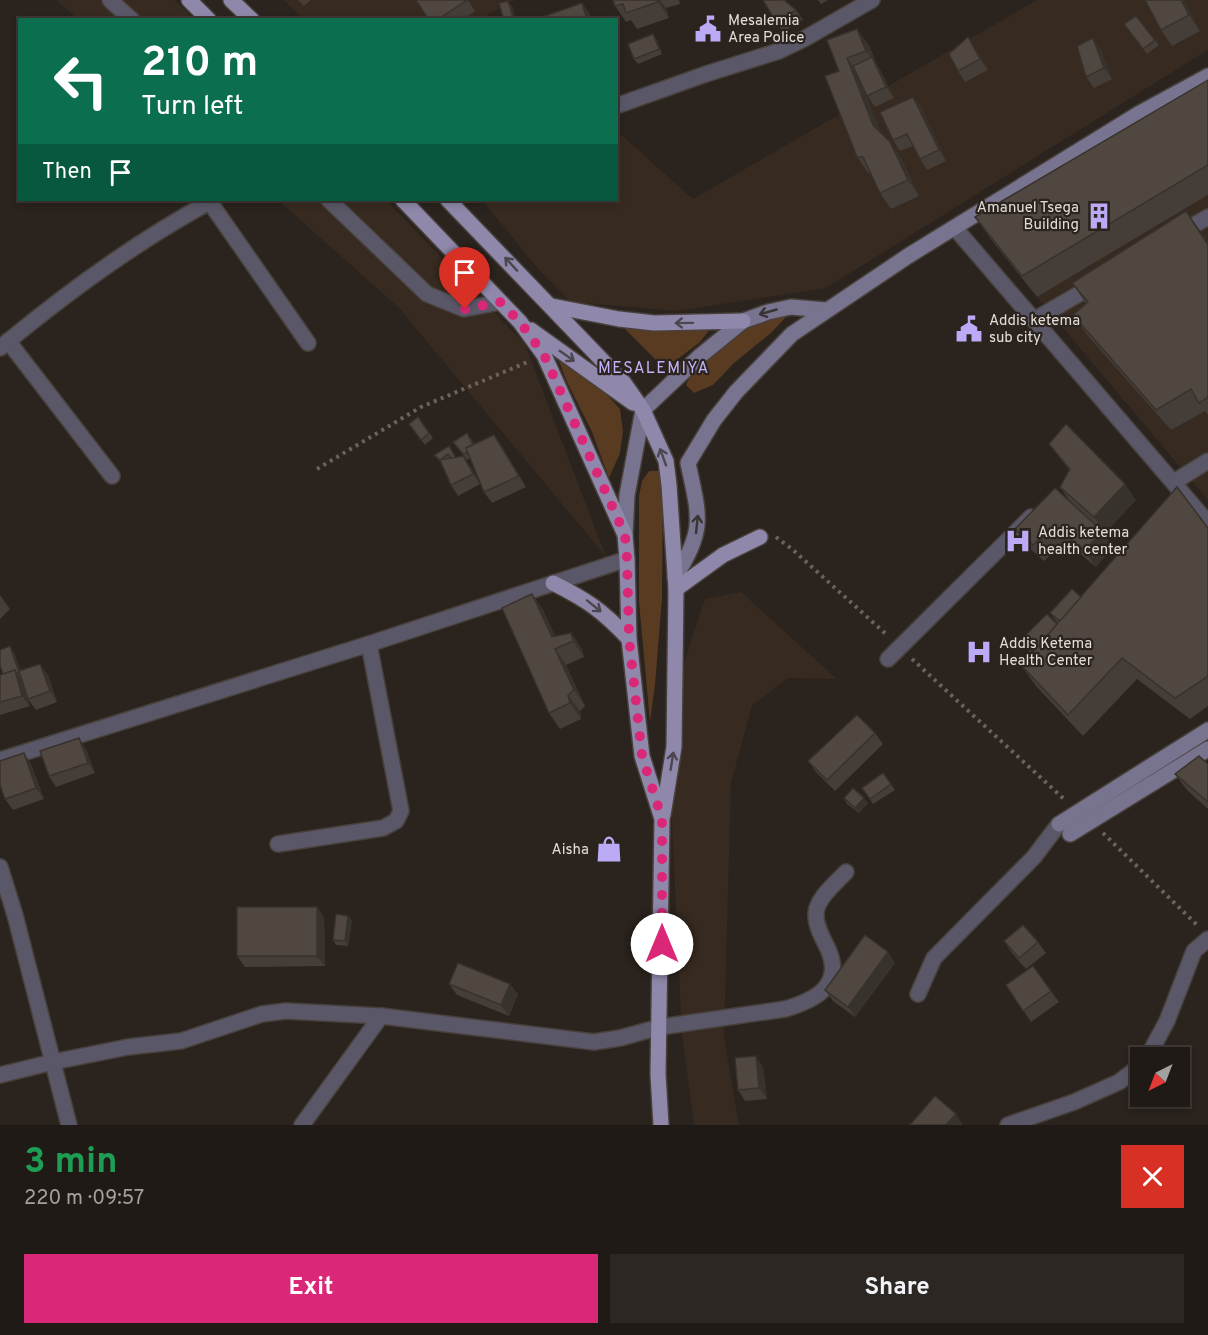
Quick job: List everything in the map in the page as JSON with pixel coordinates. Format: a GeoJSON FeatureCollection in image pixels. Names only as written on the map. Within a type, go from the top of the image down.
{"type":"FeatureCollection","features":[{"type":"Feature","properties":{"kind":"main road"},"geometry":{"type":"LineString","coordinates":[[189,0],[207,18]]}},
{"type":"Feature","properties":{"kind":"main road"},"geometry":{"type":"LineString","coordinates":[[231,0],[250,18]]}},
{"type":"Feature","properties":{"kind":"main road"},"geometry":{"type":"LineString","coordinates":[[676,583],[696,537],[699,518],[688,463],[708,430],[736,392],[792,334],[955,228],[1140,113],[1208,76]]}},
{"type":"Feature","properties":{"kind":"main road"},"geometry":{"type":"LineString","coordinates":[[404,201],[520,322],[544,355],[625,535]]}},
{"type":"Feature","properties":{"kind":"main road"},"geometry":{"type":"LineString","coordinates":[[449,201],[624,383],[643,410],[666,461],[676,583],[674,747],[662,819],[658,1074],[661,1125]]}},
{"type":"Feature","properties":{"kind":"main road"},"geometry":{"type":"LineString","coordinates":[[552,306],[618,319],[654,323],[743,321],[791,307],[826,310]]}},
{"type":"Feature","properties":{"kind":"main road"},"geometry":{"type":"LineString","coordinates":[[662,819],[642,756],[629,639],[625,535],[627,495],[643,410],[700,356],[743,321]]}},
{"type":"Feature","properties":{"kind":"main road"},"geometry":{"type":"LineString","coordinates":[[520,322],[643,410]]}},
{"type":"Feature","properties":{"kind":"main road"},"geometry":{"type":"LineString","coordinates":[[676,583],[723,555],[760,537]]}},
{"type":"Feature","properties":{"kind":"main road"},"geometry":{"type":"LineString","coordinates":[[553,583],[585,598],[629,639]]}},
{"type":"Feature","properties":{"kind":"main road"},"geometry":{"type":"LineString","coordinates":[[1065,829],[1078,812],[1208,730]]}},
{"type":"Feature","properties":{"kind":"main road"},"geometry":{"type":"LineString","coordinates":[[1065,829],[1091,821],[1208,749]]}},
{"type":"Feature","properties":{"kind":"street"},"geometry":{"type":"LineString","coordinates":[[110,0],[130,18]]}},
{"type":"Feature","properties":{"kind":"street"},"geometry":{"type":"LineString","coordinates":[[618,105],[779,51],[872,0]]}},
{"type":"Feature","properties":{"kind":"street"},"geometry":{"type":"LineString","coordinates":[[112,476],[4,344],[141,242],[209,201]]}},
{"type":"Feature","properties":{"kind":"street"},"geometry":{"type":"LineString","coordinates":[[212,201],[308,343]]}},
{"type":"Feature","properties":{"kind":"street"},"geometry":{"type":"LineString","coordinates":[[330,201],[427,294],[465,309],[500,302]]}},
{"type":"Feature","properties":{"kind":"street"},"geometry":{"type":"LineString","coordinates":[[1167,241],[1208,217]]}},
{"type":"Feature","properties":{"kind":"street"},"geometry":{"type":"LineString","coordinates":[[955,228],[1208,523]]}},
{"type":"Feature","properties":{"kind":"street"},"geometry":{"type":"LineString","coordinates":[[1034,320],[1106,278]]}},
{"type":"Feature","properties":{"kind":"street"},"geometry":{"type":"LineString","coordinates":[[1174,482],[1208,461]]}},
{"type":"Feature","properties":{"kind":"street"},"geometry":{"type":"LineString","coordinates":[[888,659],[1038,511]]}},
{"type":"Feature","properties":{"kind":"street"},"geometry":{"type":"LineString","coordinates":[[0,760],[369,644],[627,559]]}},
{"type":"Feature","properties":{"kind":"street"},"geometry":{"type":"LineString","coordinates":[[278,844],[383,828],[396,821],[401,811],[369,644]]}},
{"type":"Feature","properties":{"kind":"street"},"geometry":{"type":"LineString","coordinates":[[918,994],[934,958],[1034,857],[1065,829]]}},
{"type":"Feature","properties":{"kind":"street"},"geometry":{"type":"LineString","coordinates":[[0,867],[15,915],[69,1125]]}},
{"type":"Feature","properties":{"kind":"street"},"geometry":{"type":"LineString","coordinates":[[0,1075],[128,1047],[182,1041],[262,1014],[286,1011],[381,1016],[594,1042],[620,1038],[660,1027],[785,1009],[818,994],[830,984],[832,960],[817,922],[818,907],[846,873]]}},
{"type":"Feature","properties":{"kind":"street"},"geometry":{"type":"LineString","coordinates":[[1153,1047],[1167,1021],[1194,951],[1204,933]]}},
{"type":"Feature","properties":{"kind":"street"},"geometry":{"type":"LineString","coordinates":[[302,1125],[381,1016]]}},
{"type":"Feature","properties":{"kind":"street"},"geometry":{"type":"LineString","coordinates":[[1008,1125],[1074,1102],[1119,1082],[1130,1074]]}},
{"type":"Feature","properties":{"kind":"path"},"geometry":{"type":"LineString","coordinates":[[317,469],[421,407],[544,355]]}},
{"type":"Feature","properties":{"kind":"path"},"geometry":{"type":"LineString","coordinates":[[760,537],[776,536],[792,549],[1078,812]]}},
{"type":"Feature","properties":{"kind":"path"},"geometry":{"type":"LineString","coordinates":[[1091,821],[1204,933]]}},
{"type":"Feature","properties":{"kind":"shaded area"},"geometry":{"type":"Polygon","coordinates":[[[56,0],[174,0],[193,18],[77,18],[56,0]]]}},
{"type":"Feature","properties":{"kind":"shaded area"},"geometry":{"type":"Polygon","coordinates":[[[284,0],[515,0],[487,15],[490,18],[302,18],[284,0]]]}},
{"type":"Feature","properties":{"kind":"shaded area"},"geometry":{"type":"Polygon","coordinates":[[[1037,0],[1208,0],[1208,50],[826,288],[677,311],[571,302],[539,270],[483,201],[618,201],[618,132],[693,199],[1037,0]]]}},
{"type":"Feature","properties":{"kind":"shaded area"},"geometry":{"type":"Polygon","coordinates":[[[1208,195],[1208,500],[1037,297],[1208,195]]]}},
{"type":"Feature","properties":{"kind":"shaded area"},"geometry":{"type":"Polygon","coordinates":[[[279,201],[387,201],[525,344],[606,557],[399,308],[279,201]]]}},
{"type":"Feature","properties":{"kind":"shaded area"},"geometry":{"type":"Polygon","coordinates":[[[795,311],[734,363],[713,385],[694,393],[686,385],[691,374],[740,327],[795,311]]]}},
{"type":"Feature","properties":{"kind":"shaded area"},"geometry":{"type":"Polygon","coordinates":[[[616,320],[708,320],[710,329],[700,342],[675,361],[658,362],[616,320]]]}},
{"type":"Feature","properties":{"kind":"shaded area"},"geometry":{"type":"Polygon","coordinates":[[[559,361],[572,363],[600,387],[620,409],[623,431],[620,453],[609,478],[592,432],[559,361]]]}},
{"type":"Feature","properties":{"kind":"shaded area"},"geometry":{"type":"Polygon","coordinates":[[[649,471],[663,471],[662,599],[650,722],[639,602],[639,496],[642,481],[649,471]]]}},
{"type":"Feature","properties":{"kind":"shaded area"},"geometry":{"type":"Polygon","coordinates":[[[741,592],[837,679],[788,678],[752,706],[731,783],[724,1037],[739,1125],[694,1125],[682,1036],[667,714],[705,599],[741,592]]]}},
{"type":"Feature","properties":{"kind":"building"},"geometry":{"type":"Polygon","coordinates":[[[416,0],[467,0],[440,18],[428,18],[416,0]]]}},
{"type":"Feature","properties":{"kind":"building"},"geometry":{"type":"Polygon","coordinates":[[[613,0],[657,0],[658,2],[626,13],[623,4],[615,6],[613,0]]]}},
{"type":"Feature","properties":{"kind":"building"},"geometry":{"type":"Polygon","coordinates":[[[763,0],[784,0],[796,10],[776,22],[763,0]]]}},
{"type":"Feature","properties":{"kind":"building"},"geometry":{"type":"Polygon","coordinates":[[[1145,0],[1181,0],[1189,15],[1161,30],[1145,0]]]}},
{"type":"Feature","properties":{"kind":"building"},"geometry":{"type":"Polygon","coordinates":[[[508,1],[513,18],[503,18],[499,3],[508,1]]]}},
{"type":"Feature","properties":{"kind":"building"},"geometry":{"type":"Polygon","coordinates":[[[582,3],[586,18],[540,18],[582,3]]]}},
{"type":"Feature","properties":{"kind":"building"},"geometry":{"type":"Polygon","coordinates":[[[1136,16],[1155,40],[1143,49],[1124,24],[1136,16]]]}},
{"type":"Feature","properties":{"kind":"building"},"geometry":{"type":"Polygon","coordinates":[[[857,29],[866,51],[847,58],[873,125],[890,142],[908,180],[880,193],[863,157],[857,157],[825,76],[839,71],[827,40],[857,29]]]}},
{"type":"Feature","properties":{"kind":"building"},"geometry":{"type":"Polygon","coordinates":[[[653,34],[659,49],[634,59],[628,44],[653,34]]]}},
{"type":"Feature","properties":{"kind":"building"},"geometry":{"type":"Polygon","coordinates":[[[968,37],[980,59],[958,71],[949,54],[968,37]]]}},
{"type":"Feature","properties":{"kind":"building"},"geometry":{"type":"Polygon","coordinates":[[[1093,38],[1104,68],[1086,77],[1077,46],[1093,38]]]}},
{"type":"Feature","properties":{"kind":"building"},"geometry":{"type":"Polygon","coordinates":[[[872,57],[886,87],[867,96],[853,66],[872,57]]]}},
{"type":"Feature","properties":{"kind":"building","name":"Amanuel Tsega Building"},"geometry":{"type":"Polygon","coordinates":[[[1208,80],[1208,165],[1022,276],[975,217],[1208,80]]]}},
{"type":"Feature","properties":{"kind":"building"},"geometry":{"type":"Polygon","coordinates":[[[913,97],[939,150],[920,159],[907,134],[893,140],[880,112],[913,97]]]}},
{"type":"Feature","properties":{"kind":"building"},"geometry":{"type":"Polygon","coordinates":[[[1186,211],[1208,245],[1208,397],[1199,403],[1191,389],[1156,410],[1073,315],[1088,302],[1072,283],[1186,211]]]}},
{"type":"Feature","properties":{"kind":"building"},"geometry":{"type":"Polygon","coordinates":[[[418,417],[429,433],[421,440],[409,424],[418,417]]]}},
{"type":"Feature","properties":{"kind":"building"},"geometry":{"type":"Polygon","coordinates":[[[1066,424],[1125,484],[1094,517],[1060,487],[1070,469],[1049,444],[1066,424]]]}},
{"type":"Feature","properties":{"kind":"building"},"geometry":{"type":"Polygon","coordinates":[[[467,433],[473,445],[466,448],[468,452],[463,454],[453,442],[467,433]]]}},
{"type":"Feature","properties":{"kind":"building"},"geometry":{"type":"Polygon","coordinates":[[[494,435],[519,476],[484,492],[466,448],[494,435]]]}},
{"type":"Feature","properties":{"kind":"building"},"geometry":{"type":"Polygon","coordinates":[[[449,446],[456,458],[451,458],[448,454],[440,460],[434,455],[449,446]]]}},
{"type":"Feature","properties":{"kind":"building"},"geometry":{"type":"Polygon","coordinates":[[[463,456],[473,474],[451,485],[440,460],[463,456]]]}},
{"type":"Feature","properties":{"kind":"building"},"geometry":{"type":"Polygon","coordinates":[[[1177,487],[1208,528],[1208,676],[1175,698],[1122,658],[1068,715],[1021,665],[1177,487]]]}},
{"type":"Feature","properties":{"kind":"building"},"geometry":{"type":"Polygon","coordinates":[[[1055,488],[1102,531],[1085,551],[1054,525],[1033,545],[1015,529],[1055,488]]]}},
{"type":"Feature","properties":{"kind":"building"},"geometry":{"type":"Polygon","coordinates":[[[1072,589],[1081,597],[1060,621],[1050,613],[1072,589]]]}},
{"type":"Feature","properties":{"kind":"building"},"geometry":{"type":"Polygon","coordinates":[[[532,594],[552,637],[571,633],[573,641],[555,649],[574,690],[568,695],[570,703],[549,713],[502,608],[532,594]]]}},
{"type":"Feature","properties":{"kind":"building"},"geometry":{"type":"Polygon","coordinates":[[[1047,614],[1057,624],[1033,652],[1021,640],[1047,614]]]}},
{"type":"Feature","properties":{"kind":"building"},"geometry":{"type":"Polygon","coordinates":[[[10,646],[19,672],[16,673],[15,670],[3,674],[0,665],[0,650],[10,646]]]}},
{"type":"Feature","properties":{"kind":"building"},"geometry":{"type":"Polygon","coordinates":[[[40,664],[50,691],[28,699],[19,671],[40,664]]]}},
{"type":"Feature","properties":{"kind":"building"},"geometry":{"type":"Polygon","coordinates":[[[15,670],[22,696],[0,702],[0,675],[15,670]]]}},
{"type":"Feature","properties":{"kind":"building"},"geometry":{"type":"Polygon","coordinates":[[[857,715],[875,733],[827,780],[808,761],[857,715]]]}},
{"type":"Feature","properties":{"kind":"building"},"geometry":{"type":"Polygon","coordinates":[[[79,738],[88,763],[49,776],[40,751],[79,738]]]}},
{"type":"Feature","properties":{"kind":"building"},"geometry":{"type":"Polygon","coordinates":[[[24,753],[36,788],[5,799],[0,785],[0,761],[24,753]]]}},
{"type":"Feature","properties":{"kind":"building"},"geometry":{"type":"Polygon","coordinates":[[[1199,756],[1208,764],[1208,802],[1175,774],[1199,756]]]}},
{"type":"Feature","properties":{"kind":"building"},"geometry":{"type":"Polygon","coordinates":[[[883,773],[891,784],[870,799],[862,788],[883,773]]]}},
{"type":"Feature","properties":{"kind":"building"},"geometry":{"type":"Polygon","coordinates":[[[853,788],[864,798],[855,808],[844,798],[853,788]]]}},
{"type":"Feature","properties":{"kind":"building"},"geometry":{"type":"Polygon","coordinates":[[[237,907],[317,907],[317,956],[237,956],[237,907]]]}},
{"type":"Feature","properties":{"kind":"building"},"geometry":{"type":"Polygon","coordinates":[[[336,914],[348,916],[345,941],[333,940],[336,914]]]}},
{"type":"Feature","properties":{"kind":"building"},"geometry":{"type":"Polygon","coordinates":[[[1023,925],[1038,942],[1019,958],[1004,941],[1023,925]]]}},
{"type":"Feature","properties":{"kind":"building"},"geometry":{"type":"Polygon","coordinates":[[[865,935],[888,952],[848,1007],[825,990],[865,935]]]}},
{"type":"Feature","properties":{"kind":"building"},"geometry":{"type":"Polygon","coordinates":[[[458,963],[510,984],[501,1005],[449,984],[458,963]]]}},
{"type":"Feature","properties":{"kind":"building"},"geometry":{"type":"Polygon","coordinates":[[[1033,966],[1051,991],[1023,1011],[1006,985],[1033,966]]]}},
{"type":"Feature","properties":{"kind":"building"},"geometry":{"type":"Polygon","coordinates":[[[756,1056],[759,1088],[738,1090],[735,1058],[756,1056]]]}},
{"type":"Feature","properties":{"kind":"building"},"geometry":{"type":"Polygon","coordinates":[[[935,1096],[956,1114],[946,1125],[910,1125],[935,1096]]]}},
{"type":"Feature","properties":{"kind":"place","name":"Mesalemia Area Police"},"geometry":{"type":"Point","coordinates":[708,29]}},
{"type":"Feature","properties":{"kind":"place","name":"Amanuel Tsega Building"},"geometry":{"type":"Point","coordinates":[1099,216]}},
{"type":"Feature","properties":{"kind":"place","name":"Addis ketema sub city"},"geometry":{"type":"Point","coordinates":[969,329]}},
{"type":"Feature","properties":{"kind":"place","name":"Addis ketema health center"},"geometry":{"type":"Point","coordinates":[1018,541]}},
{"type":"Feature","properties":{"kind":"place","name":"Addis Ketema Health Center"},"geometry":{"type":"Point","coordinates":[979,652]}},
{"type":"Feature","properties":{"kind":"place","name":"Aisha"},"geometry":{"type":"Point","coordinates":[609,849]}},
{"type":"Feature","properties":{"kind":"district","name":"MESALEMIYA"},"geometry":{"type":"Point","coordinates":[654,367]}},
{"type":"Feature","properties":{"kind":"route"},"geometry":{"type":"LineString","coordinates":[[465,309],[500,302],[520,322],[544,355],[625,535],[629,639],[642,756],[662,819],[662,944]]}}]}
